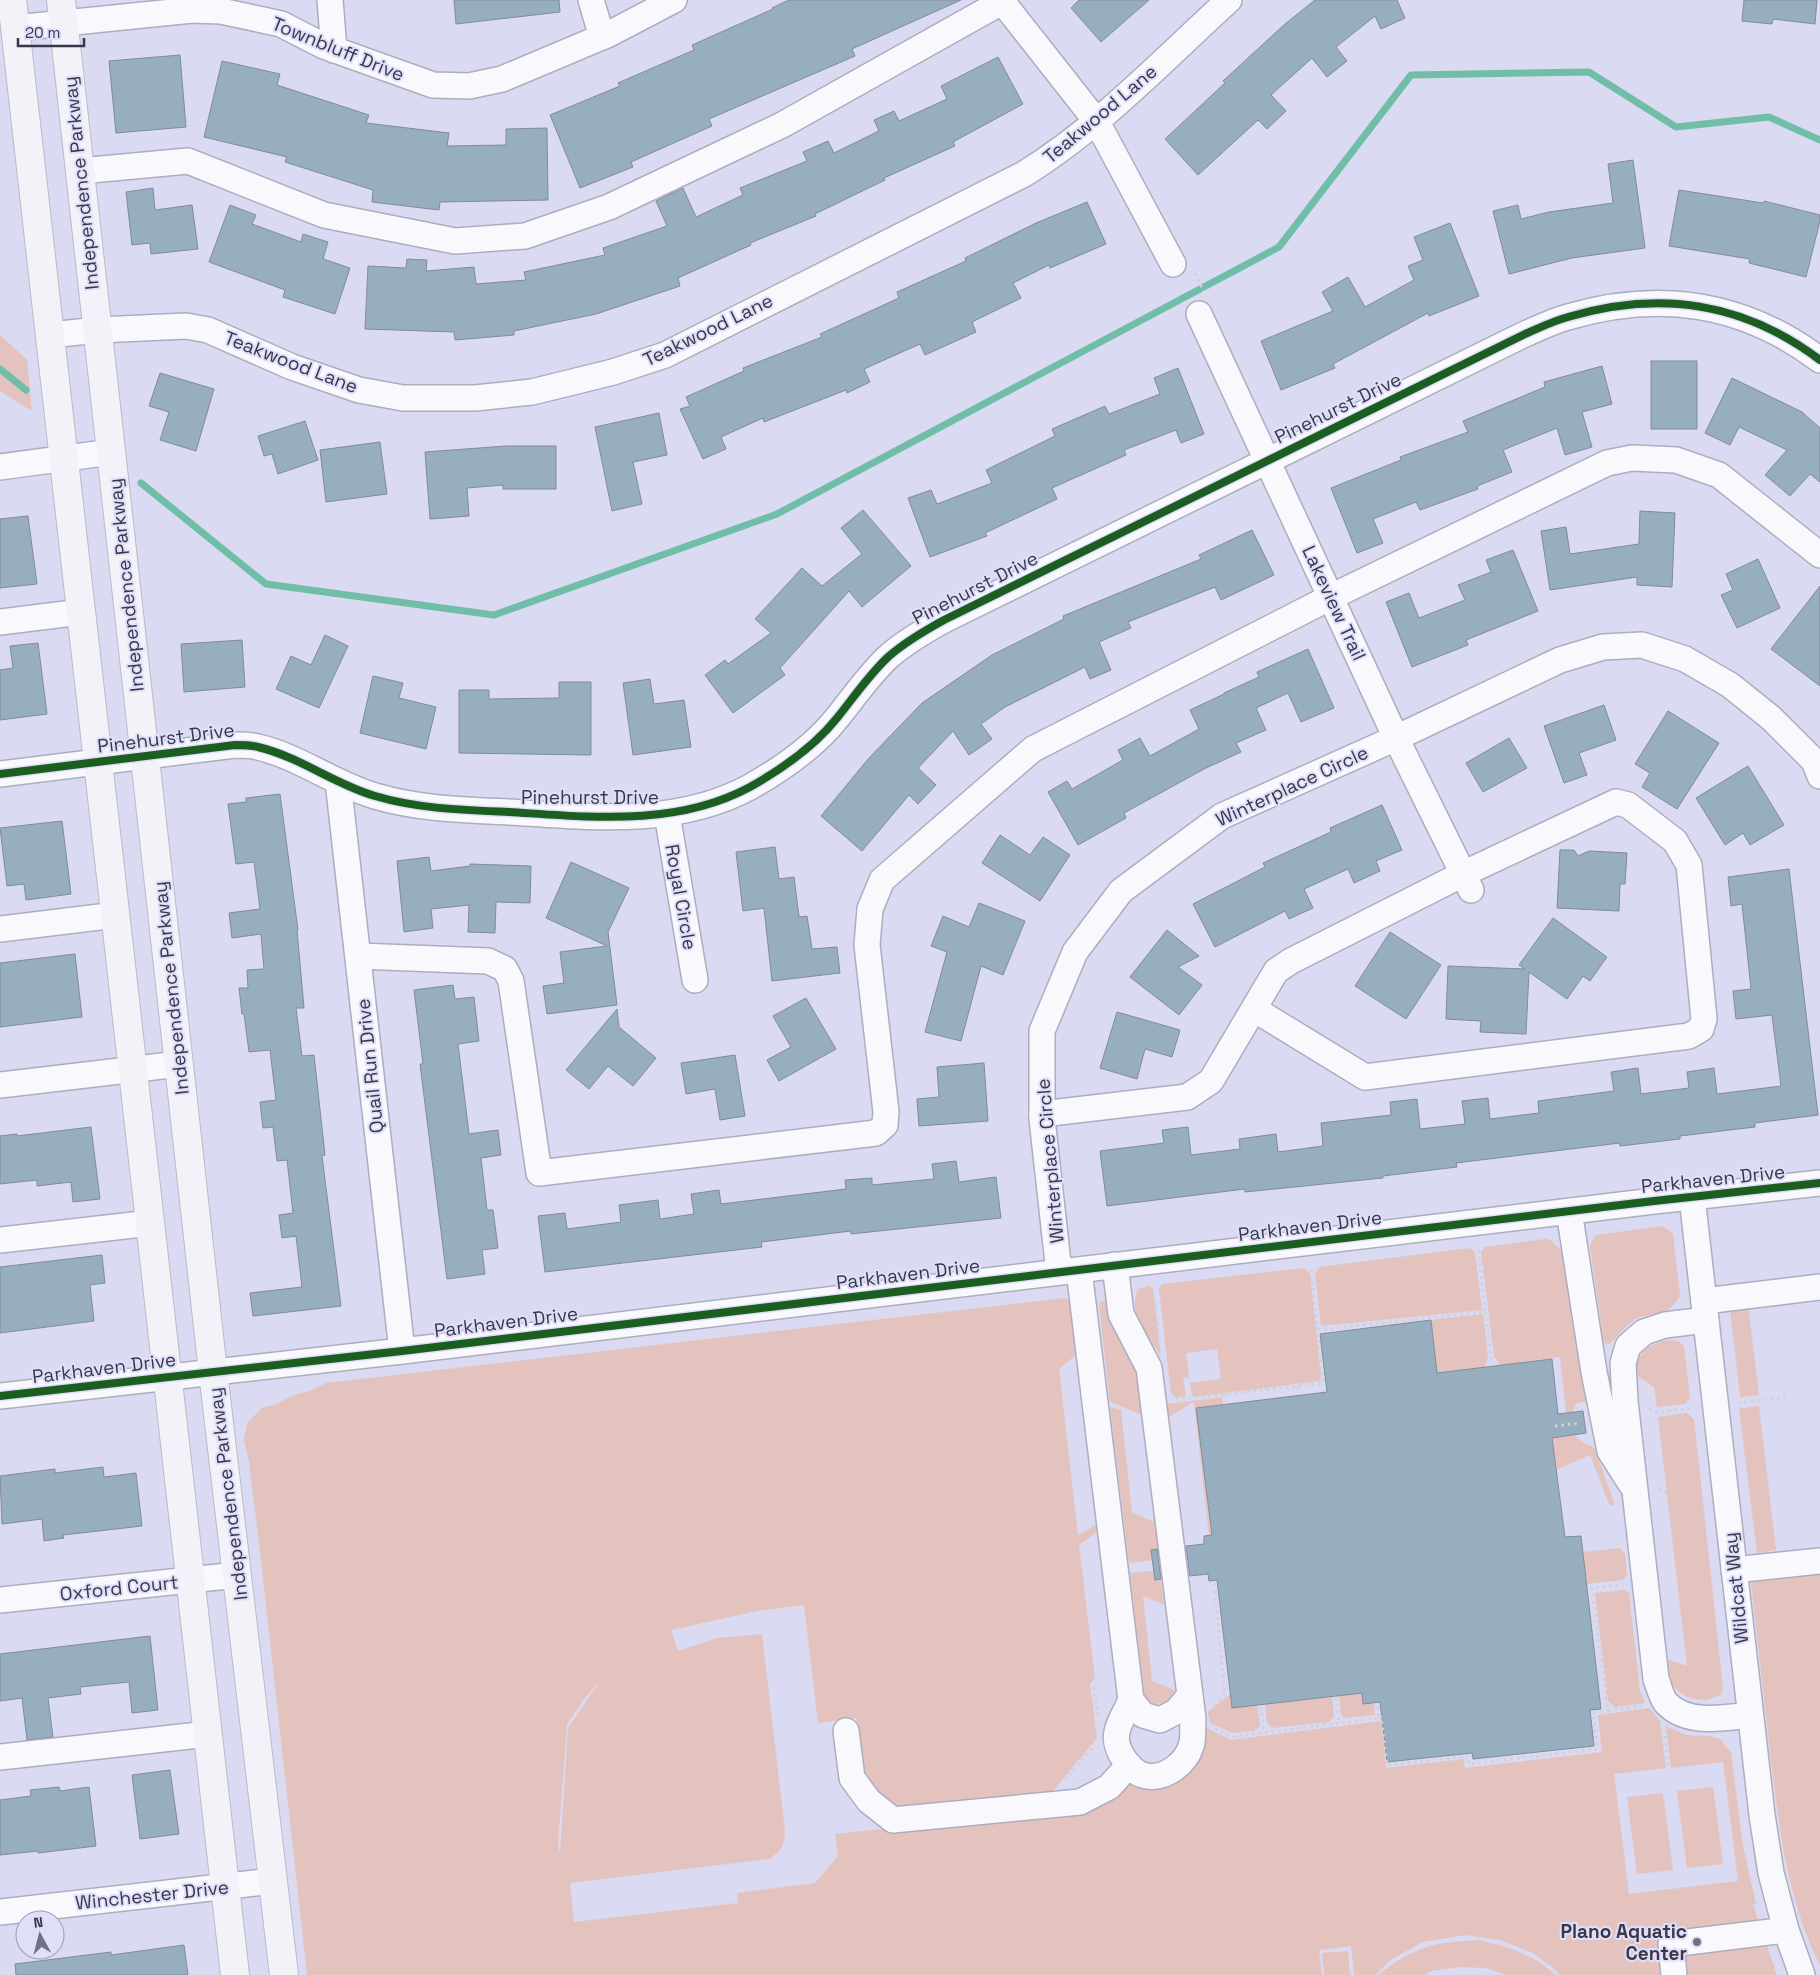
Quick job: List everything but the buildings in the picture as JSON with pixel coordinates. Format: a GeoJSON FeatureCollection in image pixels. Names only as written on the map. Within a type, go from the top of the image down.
{"type":"FeatureCollection","features":[{"type":"Feature","properties":{"kind":"main road"},"geometry":{"type":"LineString","coordinates":[[12,0],[235,1975]]}},
{"type":"Feature","properties":{"kind":"main road","name":"Independence Parkway"},"geometry":{"type":"LineString","coordinates":[[62,11],[213,1372],[284,1975]]}},
{"type":"Feature","properties":{"kind":"street"},"geometry":{"type":"LineString","coordinates":[[330,0],[334,50]]}},
{"type":"Feature","properties":{"kind":"street"},"geometry":{"type":"LineString","coordinates":[[591,0],[602,37]]}},
{"type":"Feature","properties":{"kind":"street","name":"Townbluff Drive"},"geometry":{"type":"LineString","coordinates":[[16,28],[62,11],[221,11],[254,9],[334,50],[433,85],[469,86],[502,79],[602,37],[673,0]]}},
{"type":"Feature","properties":{"kind":"street","name":"Teakwood Lane"},"geometry":{"type":"LineString","coordinates":[[50,336],[98,330],[186,326],[208,330],[292,367],[359,390],[403,398],[475,398],[532,392],[613,372],[665,355],[1024,174],[1056,155],[1097,122],[1229,0]]}},
{"type":"Feature","properties":{"kind":"street"},"geometry":{"type":"LineString","coordinates":[[80,171],[188,160],[324,215],[454,241],[525,236],[608,207],[782,125],[1003,1],[1097,122],[1182,265]]}},
{"type":"Feature","properties":{"kind":"street","name":"Pinehurst Drive"},"geometry":{"type":"LineString","coordinates":[[0,774],[235,745],[257,746],[284,754],[338,781],[374,796],[410,804],[444,808],[595,817],[667,814],[704,806],[749,788],[782,768],[812,744],[837,718],[872,673],[888,657],[914,637],[944,620],[1268,460],[1525,334],[1566,317],[1599,309],[1633,304],[1673,303],[1709,308],[1742,316],[1771,329],[1793,341],[1820,360]]}},
{"type":"Feature","properties":{"kind":"street","name":"Lakeview Trail"},"geometry":{"type":"LineString","coordinates":[[1203,307],[1268,460],[1396,738],[1467,882]]}},
{"type":"Feature","properties":{"kind":"street"},"geometry":{"type":"LineString","coordinates":[[0,467],[111,452]]}},
{"type":"Feature","properties":{"kind":"street"},"geometry":{"type":"LineString","coordinates":[[358,956],[488,961],[505,969],[511,981],[539,1174],[876,1133],[885,1125],[886,1112],[867,945],[870,909],[882,880],[1033,750],[1331,597],[1607,463],[1632,458],[1676,460],[1718,475],[1820,555]]}},
{"type":"Feature","properties":{"kind":"street"},"geometry":{"type":"LineString","coordinates":[[0,622],[81,612]]}},
{"type":"Feature","properties":{"kind":"street","name":"Winterplace Circle"},"geometry":{"type":"LineString","coordinates":[[1131,1700],[1069,1271],[1042,1114],[1042,1031],[1075,952],[1121,891],[1222,816],[1396,738],[1560,660],[1602,647],[1642,645],[1685,660],[1730,685],[1771,718],[1814,761],[1820,776]]}},
{"type":"Feature","properties":{"kind":"street","name":"Quail Run Drive"},"geometry":{"type":"LineString","coordinates":[[338,781],[402,1351]]}},
{"type":"Feature","properties":{"kind":"street"},"geometry":{"type":"LineString","coordinates":[[1042,1114],[1187,1097],[1211,1081],[1276,971],[1291,961],[1467,882],[1616,802],[1635,809],[1675,841],[1689,865],[1704,1019],[1701,1029],[1688,1036],[1365,1077],[1254,1009]]}},
{"type":"Feature","properties":{"kind":"street","name":"Royal Circle"},"geometry":{"type":"LineString","coordinates":[[667,814],[695,980]]}},
{"type":"Feature","properties":{"kind":"street"},"geometry":{"type":"LineString","coordinates":[[0,929],[116,916]]}},
{"type":"Feature","properties":{"kind":"street"},"geometry":{"type":"LineString","coordinates":[[0,1085],[179,1064]]}},
{"type":"Feature","properties":{"kind":"street","name":"Parkhaven Drive"},"geometry":{"type":"LineString","coordinates":[[0,1396],[402,1351],[1570,1211],[1820,1183]]}},
{"type":"Feature","properties":{"kind":"street","name":"Wildcat Way"},"geometry":{"type":"LineString","coordinates":[[1692,1197],[1762,1815],[1771,1873],[1786,1930],[1802,1975]]}},
{"type":"Feature","properties":{"kind":"street"},"geometry":{"type":"LineString","coordinates":[[1570,1211],[1594,1372],[1610,1452],[1634,1488]]}},
{"type":"Feature","properties":{"kind":"street"},"geometry":{"type":"LineString","coordinates":[[0,1240],[150,1223]]}},
{"type":"Feature","properties":{"kind":"street"},"geometry":{"type":"LineString","coordinates":[[1115,1265],[1121,1314],[1127,1330],[1149,1368],[1190,1694],[1193,1719],[1192,1744],[1184,1761],[1163,1774],[1146,1776],[1129,1765],[1118,1752],[1116,1732],[1131,1700],[1143,1715],[1160,1720],[1176,1711],[1190,1694]]}},
{"type":"Feature","properties":{"kind":"street"},"geometry":{"type":"LineString","coordinates":[[1750,1715],[1716,1719],[1684,1715],[1666,1703],[1656,1678],[1622,1370],[1628,1346],[1644,1332],[1705,1311],[1820,1287]]}},
{"type":"Feature","properties":{"kind":"street"},"geometry":{"type":"LineString","coordinates":[[1594,1372],[1622,1370]]}},
{"type":"Feature","properties":{"kind":"street"},"geometry":{"type":"LineString","coordinates":[[1734,1570],[1820,1561]]}},
{"type":"Feature","properties":{"kind":"street","name":"Oxford Court"},"geometry":{"type":"LineString","coordinates":[[0,1600],[237,1575]]}},
{"type":"Feature","properties":{"kind":"street"},"geometry":{"type":"LineString","coordinates":[[846,1731],[852,1778],[869,1801],[893,1820],[1080,1802],[1109,1787],[1129,1765]]}},
{"type":"Feature","properties":{"kind":"street"},"geometry":{"type":"LineString","coordinates":[[0,1757],[208,1734]]}},
{"type":"Feature","properties":{"kind":"street","name":"Winchester Drive"},"geometry":{"type":"LineString","coordinates":[[0,1912],[274,1881]]}},
{"type":"Feature","properties":{"kind":"street"},"geometry":{"type":"LineString","coordinates":[[1674,1975],[1671,1944],[1786,1930]]}},
{"type":"Feature","properties":{"kind":"path"},"geometry":{"type":"LineString","coordinates":[[1182,265],[1203,307]]}},
{"type":"Feature","properties":{"kind":"path"},"geometry":{"type":"LineString","coordinates":[[1478,1245],[1492,1362]]}},
{"type":"Feature","properties":{"kind":"path"},"geometry":{"type":"LineString","coordinates":[[1168,1400],[1323,1383],[1311,1265]]}},
{"type":"Feature","properties":{"kind":"path"},"geometry":{"type":"LineString","coordinates":[[1148,1285],[1155,1303],[1160,1342]]}},
{"type":"Feature","properties":{"kind":"path"},"geometry":{"type":"LineString","coordinates":[[1318,1330],[1485,1312]]}},
{"type":"Feature","properties":{"kind":"path"},"geometry":{"type":"LineString","coordinates":[[1298,1386],[1299,1394]]}},
{"type":"Feature","properties":{"kind":"path"},"geometry":{"type":"LineString","coordinates":[[1225,1394],[1226,1402]]}},
{"type":"Feature","properties":{"kind":"path"},"geometry":{"type":"LineString","coordinates":[[1735,1403],[1790,1397]]}},
{"type":"Feature","properties":{"kind":"path"},"geometry":{"type":"LineString","coordinates":[[1657,1412],[1694,1408]]}},
{"type":"Feature","properties":{"kind":"path"},"geometry":{"type":"LineString","coordinates":[[1555,1426],[1584,1422]]}},
{"type":"Feature","properties":{"kind":"path"},"geometry":{"type":"LineString","coordinates":[[1212,1706],[1224,1695],[1214,1583]]}},
{"type":"Feature","properties":{"kind":"path"},"geometry":{"type":"LineString","coordinates":[[1608,1711],[1592,1588],[1630,1584]]}},
{"type":"Feature","properties":{"kind":"path"},"geometry":{"type":"LineString","coordinates":[[1336,1698],[1339,1723]]}},
{"type":"Feature","properties":{"kind":"path"},"geometry":{"type":"LineString","coordinates":[[1377,1704],[1379,1718],[1381,1717],[1387,1765],[1468,1756],[1469,1764],[1597,1750],[1593,1713],[1650,1705]]}},
{"type":"Feature","properties":{"kind":"path"},"geometry":{"type":"LineString","coordinates":[[1261,1707],[1264,1732]]}},
{"type":"Feature","properties":{"kind":"path"},"geometry":{"type":"LineString","coordinates":[[1207,1725],[1232,1737],[1379,1718]]}},
{"type":"Feature","properties":{"kind":"path"},"geometry":{"type":"LineString","coordinates":[[1664,1721],[1668,1767]]}},
{"type":"Feature","properties":{"kind":"path"},"geometry":{"type":"LineString","coordinates":[[1044,1805],[1101,1738]]}},
{"type":"Feature","properties":{"kind":"shaded area"},"geometry":{"type":"Polygon","coordinates":[[[0,335],[27,360],[32,411],[0,391],[0,335]]]}},
{"type":"Feature","properties":{"kind":"shaded area"},"geometry":{"type":"Polygon","coordinates":[[[1663,1226],[1673,1234],[1680,1296],[1666,1311],[1634,1320],[1609,1344],[1604,1343],[1590,1246],[1595,1235],[1663,1226]]]}},
{"type":"Feature","properties":{"kind":"shaded area"},"geometry":{"type":"Polygon","coordinates":[[[1545,1239],[1550,1240],[1564,1253],[1588,1401],[1577,1403],[1572,1412],[1566,1413],[1560,1357],[1500,1365],[1494,1356],[1481,1252],[1485,1247],[1545,1239]]]}},
{"type":"Feature","properties":{"kind":"shaded area"},"geometry":{"type":"Polygon","coordinates":[[[1470,1248],[1475,1252],[1482,1310],[1321,1326],[1315,1273],[1319,1267],[1470,1248]]]}},
{"type":"Feature","properties":{"kind":"shaded area"},"geometry":{"type":"Polygon","coordinates":[[[1304,1268],[1310,1273],[1321,1377],[1319,1381],[1192,1397],[1190,1383],[1221,1379],[1217,1349],[1186,1353],[1189,1377],[1183,1378],[1186,1396],[1176,1398],[1171,1393],[1159,1289],[1162,1284],[1304,1268]]]}},
{"type":"Feature","properties":{"kind":"shaded area"},"geometry":{"type":"Polygon","coordinates":[[[1150,1286],[1153,1288],[1161,1356],[1140,1324],[1135,1307],[1138,1289],[1150,1286]]]}},
{"type":"Feature","properties":{"kind":"shaded area"},"geometry":{"type":"Polygon","coordinates":[[[1065,1298],[1069,1300],[1078,1353],[1059,1369],[1078,1535],[1098,1525],[1098,1531],[1079,1545],[1095,1678],[1090,1684],[1097,1738],[1048,1797],[904,1815],[865,1784],[856,1718],[818,1723],[804,1605],[757,1611],[671,1630],[678,1651],[717,1638],[762,1634],[785,1831],[783,1845],[769,1859],[570,1883],[574,1922],[738,1903],[737,1893],[815,1883],[838,1856],[835,1834],[1087,1807],[1131,1783],[1168,1785],[1186,1776],[1194,1768],[1204,1748],[1205,1727],[1231,1740],[1381,1721],[1386,1768],[1464,1759],[1465,1768],[1602,1752],[1598,1715],[1649,1708],[1660,1721],[1666,1768],[1614,1774],[1629,1894],[1738,1881],[1723,1762],[1671,1768],[1666,1726],[1686,1735],[1709,1736],[1720,1739],[1731,1753],[1743,1846],[1756,1904],[1753,1905],[1777,1975],[1560,1975],[1533,1953],[1500,1940],[1465,1935],[1423,1942],[1392,1959],[1375,1975],[1354,1975],[1351,1946],[1319,1950],[1322,1975],[307,1975],[259,1543],[249,1462],[244,1440],[247,1423],[263,1407],[274,1405],[326,1383],[1065,1298]],[[601,1680],[584,1699],[567,1724],[558,1844],[560,1854],[568,1728],[601,1680]]]}},
{"type":"Feature","properties":{"kind":"shaded area"},"geometry":{"type":"Polygon","coordinates":[[[1104,1301],[1107,1305],[1110,1323],[1135,1363],[1142,1415],[1110,1402],[1099,1305],[1100,1302],[1104,1301]]]}},
{"type":"Feature","properties":{"kind":"shaded area"},"geometry":{"type":"Polygon","coordinates":[[[1748,1305],[1759,1395],[1740,1397],[1730,1308],[1748,1305]]]}},
{"type":"Feature","properties":{"kind":"shaded area"},"geometry":{"type":"Polygon","coordinates":[[[1483,1314],[1488,1356],[1485,1367],[1437,1373],[1431,1320],[1483,1314]]]}},
{"type":"Feature","properties":{"kind":"shaded area"},"geometry":{"type":"Polygon","coordinates":[[[1668,1340],[1678,1341],[1684,1346],[1690,1398],[1685,1404],[1657,1407],[1654,1387],[1636,1375],[1636,1368],[1637,1362],[1644,1351],[1655,1344],[1668,1340]]]}},
{"type":"Feature","properties":{"kind":"shaded area"},"geometry":{"type":"Polygon","coordinates":[[[1222,1397],[1223,1404],[1196,1408],[1212,1535],[1209,1535],[1194,1403],[1169,1417],[1167,1404],[1222,1397]]]}},
{"type":"Feature","properties":{"kind":"shaded area"},"geometry":{"type":"Polygon","coordinates":[[[1759,1406],[1776,1550],[1757,1553],[1739,1408],[1759,1406]]]}},
{"type":"Feature","properties":{"kind":"shaded area"},"geometry":{"type":"Polygon","coordinates":[[[1110,1407],[1121,1410],[1132,1512],[1154,1522],[1158,1549],[1151,1550],[1152,1560],[1129,1563],[1110,1407]]]}},
{"type":"Feature","properties":{"kind":"shaded area"},"geometry":{"type":"Polygon","coordinates":[[[1687,1413],[1694,1419],[1723,1688],[1721,1694],[1701,1700],[1687,1697],[1675,1688],[1670,1680],[1666,1663],[1670,1660],[1687,1666],[1658,1417],[1687,1413]]]}},
{"type":"Feature","properties":{"kind":"shaded area"},"geometry":{"type":"Polygon","coordinates":[[[1574,1435],[1582,1442],[1595,1448],[1614,1503],[1613,1506],[1609,1504],[1590,1455],[1556,1470],[1555,1458],[1549,1459],[1547,1439],[1574,1435]]]}},
{"type":"Feature","properties":{"kind":"shaded area"},"geometry":{"type":"Polygon","coordinates":[[[1620,1548],[1625,1554],[1627,1575],[1623,1580],[1587,1584],[1583,1552],[1620,1548]]]}},
{"type":"Feature","properties":{"kind":"shaded area"},"geometry":{"type":"Polygon","coordinates":[[[1153,1571],[1155,1580],[1161,1580],[1164,1605],[1143,1596],[1152,1681],[1174,1690],[1175,1695],[1169,1702],[1152,1704],[1145,1699],[1130,1573],[1153,1571]]]}},
{"type":"Feature","properties":{"kind":"shaded area"},"geometry":{"type":"Polygon","coordinates":[[[1820,1574],[1820,1965],[1799,1913],[1785,1857],[1772,1772],[1751,1582],[1820,1574]]]}},
{"type":"Feature","properties":{"kind":"shaded area"},"geometry":{"type":"Polygon","coordinates":[[[1624,1590],[1629,1593],[1640,1691],[1645,1703],[1615,1707],[1608,1701],[1595,1593],[1624,1590]]]}},
{"type":"Feature","properties":{"kind":"shaded area"},"geometry":{"type":"Polygon","coordinates":[[[1362,1693],[1363,1704],[1374,1703],[1375,1715],[1344,1718],[1341,1715],[1339,1696],[1362,1693]]]}},
{"type":"Feature","properties":{"kind":"shaded area"},"geometry":{"type":"Polygon","coordinates":[[[1230,1694],[1232,1708],[1257,1706],[1260,1726],[1255,1731],[1232,1733],[1210,1723],[1208,1712],[1230,1694]]]}},
{"type":"Feature","properties":{"kind":"shaded area"},"geometry":{"type":"Polygon","coordinates":[[[1332,1697],[1334,1717],[1329,1722],[1272,1728],[1267,1723],[1265,1704],[1332,1697]]]}},
{"type":"Feature","properties":{"kind":"shaded area"},"geometry":{"type":"Polygon","coordinates":[[[1713,1787],[1723,1864],[1687,1868],[1677,1791],[1713,1787]]]}},
{"type":"Feature","properties":{"kind":"shaded area"},"geometry":{"type":"Polygon","coordinates":[[[1663,1793],[1673,1870],[1637,1874],[1627,1797],[1663,1793]]]}},
{"type":"Feature","properties":{"kind":"shaded area"},"geometry":{"type":"Polygon","coordinates":[[[1478,1940],[1509,1948],[1529,1956],[1555,1975],[1507,1975],[1485,1968],[1460,1967],[1431,1971],[1424,1975],[1378,1975],[1413,1952],[1449,1942],[1478,1940]]]}},
{"type":"Feature","properties":{"kind":"shaded area"},"geometry":{"type":"Polygon","coordinates":[[[1348,1951],[1350,1975],[1324,1975],[1322,1953],[1348,1951]]]}},
{"type":"Feature","properties":{"kind":"waterway"},"geometry":{"type":"LineString","coordinates":[[141,483],[266,584],[494,615],[777,514],[1279,247],[1411,75],[1589,72],[1676,127],[1769,117],[1820,140]]}},
{"type":"Feature","properties":{"kind":"waterway"},"geometry":{"type":"LineString","coordinates":[[0,369],[26,390]]}},
{"type":"Feature","properties":{"kind":"cycle path"},"geometry":{"type":"LineString","coordinates":[[0,774],[247,745],[273,751],[288,757],[360,791],[408,804],[458,809],[601,817],[663,814],[693,808],[722,800],[750,787],[797,757],[828,729],[888,657],[944,620],[1525,334],[1551,323],[1602,309],[1635,304],[1668,303],[1700,307],[1731,314],[1761,325],[1791,340],[1820,360]]}},
{"type":"Feature","properties":{"kind":"cycle path"},"geometry":{"type":"LineString","coordinates":[[0,1396],[402,1351],[1654,1201],[1820,1183]]}},
{"type":"Feature","properties":{"kind":"place","name":"Plano Aquatic Center"},"geometry":{"type":"Point","coordinates":[1697,1942]}}]}
